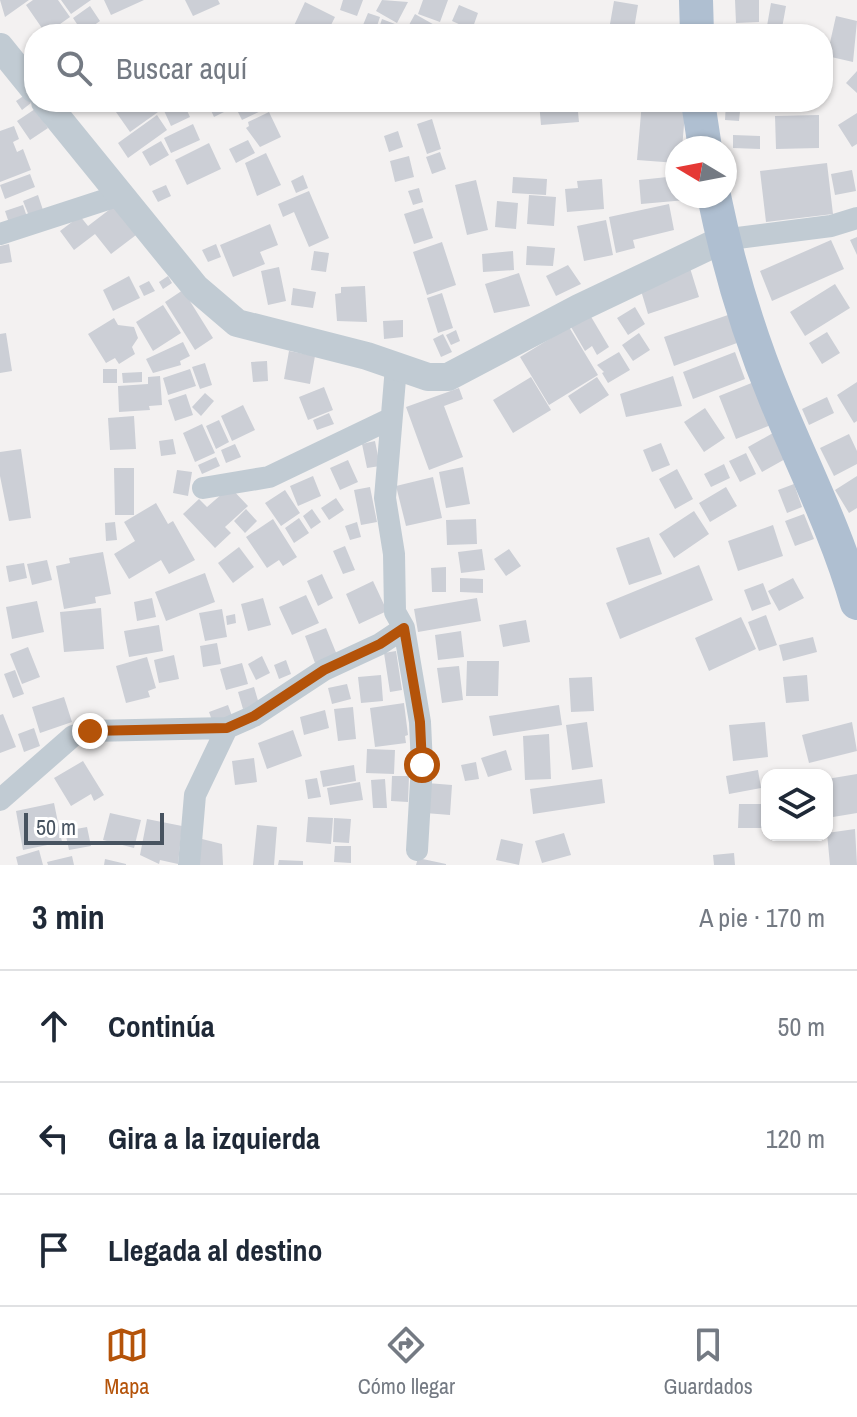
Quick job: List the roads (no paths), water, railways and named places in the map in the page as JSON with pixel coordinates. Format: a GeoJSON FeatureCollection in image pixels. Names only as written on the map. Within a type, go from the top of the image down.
{"type":"FeatureCollection","features":[{"type":"Feature","properties":{"kind":"main road"},"geometry":{"type":"LineString","coordinates":[[696,0],[697,24]]}},
{"type":"Feature","properties":{"kind":"main road"},"geometry":{"type":"LineString","coordinates":[[700,112],[703,136]]}},
{"type":"Feature","properties":{"kind":"main road"},"geometry":{"type":"LineString","coordinates":[[716,208],[722,240],[774,397],[850,549],[857,603]]}},
{"type":"Feature","properties":{"kind":"street"},"geometry":{"type":"LineString","coordinates":[[0,47],[24,77]]}},
{"type":"Feature","properties":{"kind":"street"},"geometry":{"type":"LineString","coordinates":[[53,112],[196,288],[237,323],[428,377],[448,377],[579,308],[722,240],[831,226],[857,218]]}},
{"type":"Feature","properties":{"kind":"street"},"geometry":{"type":"LineString","coordinates":[[0,234],[120,195]]}},
{"type":"Feature","properties":{"kind":"street"},"geometry":{"type":"LineString","coordinates":[[396,367],[385,498],[394,554],[395,612],[404,628],[420,722],[422,765],[417,850]]}},
{"type":"Feature","properties":{"kind":"street"},"geometry":{"type":"LineString","coordinates":[[203,488],[269,477],[390,419]]}},
{"type":"Feature","properties":{"kind":"street"},"geometry":{"type":"LineString","coordinates":[[0,800],[73,736],[90,731],[227,728],[254,716],[324,670],[380,644],[404,628]]}},
{"type":"Feature","properties":{"kind":"street"},"geometry":{"type":"LineString","coordinates":[[189,865],[195,795],[227,728]]}}]}
